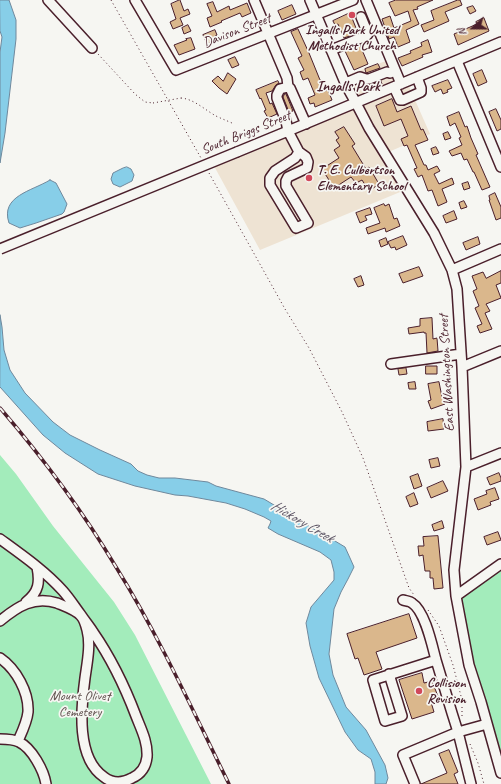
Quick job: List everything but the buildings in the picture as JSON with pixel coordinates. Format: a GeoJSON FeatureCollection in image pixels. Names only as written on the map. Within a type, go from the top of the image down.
{"type":"FeatureCollection","features":[{"type":"Feature","properties":{"kind":"street"},"geometry":{"type":"LineString","coordinates":[[48,0],[92,48]]}},
{"type":"Feature","properties":{"kind":"street","name":"Davison Street"},"geometry":{"type":"LineString","coordinates":[[134,0],[176,70],[354,0]]}},
{"type":"Feature","properties":{"kind":"street"},"geometry":{"type":"LineString","coordinates":[[254,0],[286,78],[288,87],[290,88],[306,124]]}},
{"type":"Feature","properties":{"kind":"street","name":"East Washington Street"},"geometry":{"type":"LineString","coordinates":[[310,0],[331,50],[356,103],[434,233],[452,270],[457,289],[466,467],[454,570],[456,596],[469,666],[499,762],[501,773]]}},
{"type":"Feature","properties":{"kind":"street"},"geometry":{"type":"LineString","coordinates":[[366,0],[395,71],[394,87]]}},
{"type":"Feature","properties":{"kind":"street"},"geometry":{"type":"LineString","coordinates":[[331,50],[368,34],[361,17]]}},
{"type":"Feature","properties":{"kind":"street","name":"South Briggs Street"},"geometry":{"type":"LineString","coordinates":[[0,249],[306,124],[501,42]]}},
{"type":"Feature","properties":{"kind":"street"},"geometry":{"type":"LineString","coordinates":[[457,60],[497,146],[501,167]]}},
{"type":"Feature","properties":{"kind":"street"},"geometry":{"type":"LineString","coordinates":[[346,83],[360,77],[369,79],[387,72],[390,73],[395,71]]}},
{"type":"Feature","properties":{"kind":"street"},"geometry":{"type":"LineString","coordinates":[[381,74],[394,87],[400,100],[421,92],[417,77]]}},
{"type":"Feature","properties":{"kind":"street"},"geometry":{"type":"LineString","coordinates":[[288,87],[280,89],[277,95],[288,131],[299,152],[308,162],[307,168],[288,177],[286,181],[286,186],[308,224],[296,228],[270,185],[270,178],[275,171],[295,158],[299,152]]}},
{"type":"Feature","properties":{"kind":"street"},"geometry":{"type":"LineString","coordinates":[[452,270],[501,249]]}},
{"type":"Feature","properties":{"kind":"street"},"geometry":{"type":"LineString","coordinates":[[462,367],[501,351]]}},
{"type":"Feature","properties":{"kind":"street"},"geometry":{"type":"LineString","coordinates":[[391,364],[461,354]]}},
{"type":"Feature","properties":{"kind":"street"},"geometry":{"type":"LineString","coordinates":[[466,467],[501,453]]}},
{"type":"Feature","properties":{"kind":"street"},"geometry":{"type":"LineString","coordinates":[[0,539],[52,579],[63,591],[82,616],[94,633],[113,666],[133,708],[146,743],[147,758],[143,769],[133,778],[121,782],[114,782],[107,779],[101,775],[88,757],[83,736],[82,716],[89,638],[82,616],[71,609],[50,601],[32,602],[23,605]]}},
{"type":"Feature","properties":{"kind":"street"},"geometry":{"type":"LineString","coordinates":[[456,596],[501,564]]}},
{"type":"Feature","properties":{"kind":"street"},"geometry":{"type":"LineString","coordinates":[[0,621],[30,600],[36,591],[39,577],[37,567]]}},
{"type":"Feature","properties":{"kind":"street"},"geometry":{"type":"LineString","coordinates":[[403,600],[412,602],[419,610],[424,620],[452,713],[461,732],[471,784]]}},
{"type":"Feature","properties":{"kind":"street"},"geometry":{"type":"LineString","coordinates":[[0,658],[13,670],[19,680],[28,704],[28,712],[18,742]]}},
{"type":"Feature","properties":{"kind":"street"},"geometry":{"type":"LineString","coordinates":[[390,674],[402,716],[385,722],[373,680],[390,674],[436,660]]}},
{"type":"Feature","properties":{"kind":"street"},"geometry":{"type":"LineString","coordinates":[[415,784],[403,755],[461,732],[487,724]]}},
{"type":"Feature","properties":{"kind":"street"},"geometry":{"type":"LineString","coordinates":[[0,739],[12,739],[24,745],[34,757],[46,784]]}},
{"type":"Feature","properties":{"kind":"path"},"geometry":{"type":"LineString","coordinates":[[111,0],[203,162]]}},
{"type":"Feature","properties":{"kind":"path"},"geometry":{"type":"LineString","coordinates":[[92,48],[135,94],[145,102],[153,103],[181,98],[186,99],[234,124]]}},
{"type":"Feature","properties":{"kind":"path"},"geometry":{"type":"LineString","coordinates":[[207,168],[285,309],[309,348],[342,412],[363,458],[410,588],[414,594]]}},
{"type":"Feature","properties":{"kind":"path"},"geometry":{"type":"LineString","coordinates":[[429,611],[439,626],[453,665],[462,700],[461,732]]}},
{"type":"Feature","properties":{"kind":"path"},"geometry":{"type":"LineString","coordinates":[[470,744],[478,763],[484,784]]}},
{"type":"Feature","properties":{"kind":"shaded area","name":"T. E. Culbertson Elementary School"},"geometry":{"type":"Polygon","coordinates":[[[394,58],[405,85],[408,84],[430,134],[384,154],[405,190],[260,250],[214,166],[354,105],[342,77],[394,58]]]}},
{"type":"Feature","properties":{"kind":"green space","name":"Mount Olivet Cemetery"},"geometry":{"type":"Polygon","coordinates":[[[0,455],[16,474],[53,526],[114,602],[135,635],[211,784],[0,784],[0,455]]]}},
{"type":"Feature","properties":{"kind":"green space"},"geometry":{"type":"Polygon","coordinates":[[[501,566],[501,758],[471,664],[458,598],[501,566]]]}},
{"type":"Feature","properties":{"kind":"water"},"geometry":{"type":"Polygon","coordinates":[[[0,0],[9,0],[16,20],[16,39],[0,163],[0,52],[2,37],[0,31],[0,0]]]}},
{"type":"Feature","properties":{"kind":"water"},"geometry":{"type":"Polygon","coordinates":[[[127,167],[131,169],[134,175],[132,181],[120,187],[113,184],[111,179],[113,173],[127,167]]]}},
{"type":"Feature","properties":{"kind":"water"},"geometry":{"type":"Polygon","coordinates":[[[50,180],[56,183],[67,204],[64,212],[20,228],[9,223],[7,214],[9,206],[13,200],[27,191],[50,180]]]}},
{"type":"Feature","properties":{"kind":"water","name":"Hickory Creek"},"geometry":{"type":"Polygon","coordinates":[[[0,315],[4,350],[10,370],[25,393],[53,422],[70,435],[131,464],[138,471],[147,475],[159,478],[175,478],[208,482],[216,486],[264,499],[291,512],[305,524],[345,547],[354,567],[334,609],[329,654],[333,675],[346,707],[366,730],[385,765],[388,778],[386,784],[375,784],[375,772],[371,759],[358,750],[345,732],[319,678],[310,646],[306,623],[311,607],[334,580],[331,560],[320,552],[278,534],[268,528],[271,521],[245,509],[226,503],[175,495],[135,486],[98,474],[65,453],[43,435],[0,387],[0,315]]]}},
{"type":"Feature","properties":{"kind":"railway"},"geometry":{"type":"LineString","coordinates":[[0,408],[31,446],[90,525],[132,593],[189,701],[229,784]]}},
{"type":"Feature","properties":{"kind":"place","name":"Ingalls Park United Methodist Church"},"geometry":{"type":"Point","coordinates":[352,15]}},
{"type":"Feature","properties":{"kind":"place","name":"T. E. Culbertson Elementary School"},"geometry":{"type":"Point","coordinates":[309,178]}},
{"type":"Feature","properties":{"kind":"place","name":"Collision Revision"},"geometry":{"type":"Point","coordinates":[419,691]}},
{"type":"Feature","properties":{"kind":"district","name":"Ingalls Park"},"geometry":{"type":"Point","coordinates":[348,87]}}]}
